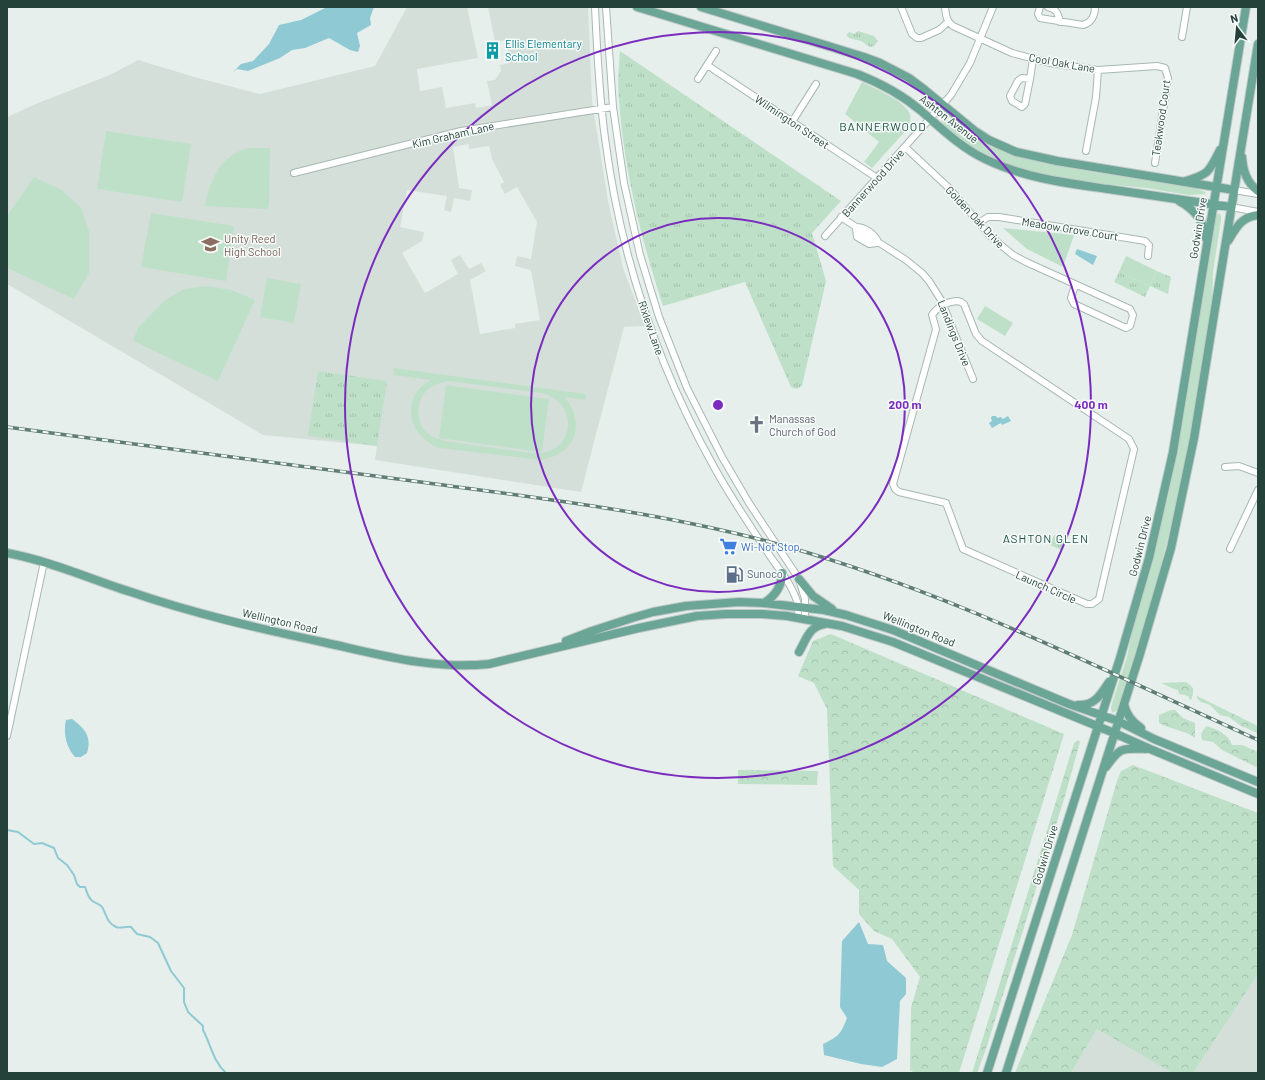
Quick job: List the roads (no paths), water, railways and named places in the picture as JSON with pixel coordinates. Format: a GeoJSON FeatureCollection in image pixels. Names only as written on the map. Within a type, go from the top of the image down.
{"type":"FeatureCollection","features":[{"type":"Feature","properties":{"kind":"main road","name":"Ashton Avenue"},"geometry":{"type":"LineString","coordinates":[[637,7],[867,78],[904,98],[947,135],[971,151],[1000,166],[1017,172],[1053,180],[1231,207]]}},
{"type":"Feature","properties":{"kind":"main road","name":"Ashton Avenue"},"geometry":{"type":"LineString","coordinates":[[701,7],[880,63],[909,78],[975,131],[989,140],[1016,152],[1057,161],[1234,190]]}},
{"type":"Feature","properties":{"kind":"main road","name":"Godwin Drive"},"geometry":{"type":"LineString","coordinates":[[987,1073],[1098,727],[1149,558],[1174,445],[1246,7]]}},
{"type":"Feature","properties":{"kind":"main road"},"geometry":{"type":"LineString","coordinates":[[1006,1073],[1102,773],[1171,548],[1194,438],[1258,44]]}},
{"type":"Feature","properties":{"kind":"main road"},"geometry":{"type":"LineString","coordinates":[[1184,182],[1203,176],[1207,173],[1224,140]]}},
{"type":"Feature","properties":{"kind":"main road"},"geometry":{"type":"LineString","coordinates":[[1242,144],[1246,177],[1252,186],[1258,190]]}},
{"type":"Feature","properties":{"kind":"main road"},"geometry":{"type":"LineString","coordinates":[[1173,198],[1192,208],[1198,216],[1205,231],[1206,246]]}},
{"type":"Feature","properties":{"kind":"main road"},"geometry":{"type":"LineString","coordinates":[[1225,245],[1241,221],[1258,214]]}},
{"type":"Feature","properties":{"kind":"main road","name":"Wellington Road"},"geometry":{"type":"LineString","coordinates":[[7,553],[44,562],[101,583],[188,610],[288,635],[419,662],[452,666],[483,664],[507,660],[555,647],[697,616],[747,614],[802,618],[829,623],[868,633],[892,642],[1258,794]]}},
{"type":"Feature","properties":{"kind":"main road"},"geometry":{"type":"LineString","coordinates":[[764,602],[777,591],[782,573]]}},
{"type":"Feature","properties":{"kind":"main road"},"geometry":{"type":"LineString","coordinates":[[799,579],[806,589],[822,603],[846,615]]}},
{"type":"Feature","properties":{"kind":"main road","name":"Wellington Road"},"geometry":{"type":"LineString","coordinates":[[555,647],[592,631],[653,612],[686,606],[712,603],[764,602],[802,606],[846,615],[893,630],[1069,704],[1118,721],[1154,739],[1258,782]]}},
{"type":"Feature","properties":{"kind":"main road"},"geometry":{"type":"LineString","coordinates":[[799,652],[811,630],[821,624],[829,623]]}},
{"type":"Feature","properties":{"kind":"main road"},"geometry":{"type":"LineString","coordinates":[[1069,704],[1083,706],[1093,702],[1099,697],[1114,674]]}},
{"type":"Feature","properties":{"kind":"main road"},"geometry":{"type":"LineString","coordinates":[[1124,702],[1132,722],[1154,739]]}},
{"type":"Feature","properties":{"kind":"main road"},"geometry":{"type":"LineString","coordinates":[[1102,773],[1121,750],[1126,748],[1150,750]]}},
{"type":"Feature","properties":{"kind":"street","name":"Rixlew Lane"},"geometry":{"type":"LineString","coordinates":[[595,7],[601,108],[612,181],[620,225],[643,306],[663,362],[691,424],[718,475],[802,606]]}},
{"type":"Feature","properties":{"kind":"street","name":"Rixlew Lane"},"geometry":{"type":"LineString","coordinates":[[606,7],[613,106],[622,176],[649,288],[686,388],[730,472],[799,579],[805,599],[802,606],[802,618]]}},
{"type":"Feature","properties":{"kind":"street"},"geometry":{"type":"LineString","coordinates":[[901,7],[912,34],[917,38],[921,38],[939,30],[948,22],[945,7]]}},
{"type":"Feature","properties":{"kind":"street","name":"Bannerwood Drive"},"geometry":{"type":"LineString","coordinates":[[825,236],[930,119],[962,80],[973,58],[993,7]]}},
{"type":"Feature","properties":{"kind":"street"},"geometry":{"type":"LineString","coordinates":[[1040,7],[1038,14],[1040,18],[1083,25],[1093,17],[1095,7]]}},
{"type":"Feature","properties":{"kind":"street"},"geometry":{"type":"LineString","coordinates":[[1048,7],[1055,9],[1060,22]]}},
{"type":"Feature","properties":{"kind":"street"},"geometry":{"type":"LineString","coordinates":[[1182,37],[1187,7]]}},
{"type":"Feature","properties":{"kind":"street","name":"Cool Oak Lane"},"geometry":{"type":"LineString","coordinates":[[948,22],[953,26],[1012,53],[1050,63],[1098,70],[1157,66],[1165,68],[1167,72]]}},
{"type":"Feature","properties":{"kind":"street"},"geometry":{"type":"LineString","coordinates":[[698,79],[716,51]]}},
{"type":"Feature","properties":{"kind":"street"},"geometry":{"type":"LineString","coordinates":[[1030,79],[1022,78],[1018,81],[1010,96],[1012,102],[1022,107],[1024,106],[1030,79],[1033,59]]}},
{"type":"Feature","properties":{"kind":"street","name":"Wilmington Street"},"geometry":{"type":"LineString","coordinates":[[707,65],[877,178]]}},
{"type":"Feature","properties":{"kind":"street"},"geometry":{"type":"LineString","coordinates":[[1086,150],[1096,97],[1098,70]]}},
{"type":"Feature","properties":{"kind":"street","name":"Teakwood Court"},"geometry":{"type":"LineString","coordinates":[[1155,163],[1168,78],[1167,72]]}},
{"type":"Feature","properties":{"kind":"street"},"geometry":{"type":"LineString","coordinates":[[792,122],[816,84]]}},
{"type":"Feature","properties":{"kind":"street","name":"Kim Graham Lane"},"geometry":{"type":"LineString","coordinates":[[294,173],[461,131],[613,106]]}},
{"type":"Feature","properties":{"kind":"street","name":"Golden Oak Drive"},"geometry":{"type":"LineString","coordinates":[[905,147],[950,189],[996,241],[1013,255],[1130,309],[1133,314],[1130,326],[1126,328],[1074,304],[1071,298],[1075,284]]}},
{"type":"Feature","properties":{"kind":"street","name":"Ashton Avenue"},"geometry":{"type":"LineString","coordinates":[[1234,190],[1258,194]]}},
{"type":"Feature","properties":{"kind":"street","name":"Ashton Avenue"},"geometry":{"type":"LineString","coordinates":[[1231,207],[1258,214]]}},
{"type":"Feature","properties":{"kind":"street","name":"Landings Drive"},"geometry":{"type":"LineString","coordinates":[[841,217],[856,227],[864,228],[875,235],[878,242],[922,273],[936,290],[973,379]]}},
{"type":"Feature","properties":{"kind":"street","name":"Meadow Grove Court"},"geometry":{"type":"LineString","coordinates":[[979,223],[988,217],[999,217],[1145,240],[1149,245],[1148,256]]}},
{"type":"Feature","properties":{"kind":"street","name":"Landings Drive"},"geometry":{"type":"LineString","coordinates":[[856,227],[857,237],[869,244],[878,242]]}},
{"type":"Feature","properties":{"kind":"street","name":"Launch Circle"},"geometry":{"type":"LineString","coordinates":[[961,302],[964,304],[979,338],[1129,439],[1132,443],[1134,454],[1099,599],[1092,604],[1087,604],[963,549],[946,503],[899,492],[895,489],[893,484],[935,333],[936,328],[932,315],[936,309],[943,304],[961,302]]}},
{"type":"Feature","properties":{"kind":"street"},"geometry":{"type":"LineString","coordinates":[[1225,467],[1245,468],[1258,473]]}},
{"type":"Feature","properties":{"kind":"street"},"geometry":{"type":"LineString","coordinates":[[1230,549],[1258,490]]}},
{"type":"Feature","properties":{"kind":"street"},"geometry":{"type":"LineString","coordinates":[[7,736],[44,562]]}},
{"type":"Feature","properties":{"kind":"water"},"geometry":{"type":"Polygon","coordinates":[[[327,7],[374,7],[370,18],[371,25],[357,33],[360,46],[358,52],[350,50],[329,38],[305,48],[292,50],[280,58],[248,71],[237,69],[232,73],[241,64],[253,61],[269,44],[279,25],[301,20],[327,7]]]}},
{"type":"Feature","properties":{"kind":"water"},"geometry":{"type":"Polygon","coordinates":[[[1077,249],[1097,256],[1093,265],[1075,254],[1077,249]]]}},
{"type":"Feature","properties":{"kind":"water"},"geometry":{"type":"Polygon","coordinates":[[[992,416],[996,416],[997,418],[1001,417],[1003,419],[1008,416],[1011,421],[1002,425],[1001,423],[992,428],[989,423],[992,421],[992,416]]]}},
{"type":"Feature","properties":{"kind":"water"},"geometry":{"type":"Polygon","coordinates":[[[72,719],[81,726],[88,737],[89,742],[87,753],[81,757],[75,757],[69,749],[66,740],[66,720],[72,719]]]}},
{"type":"Feature","properties":{"kind":"water"},"geometry":{"type":"Polygon","coordinates":[[[859,922],[868,944],[883,945],[887,961],[906,978],[906,994],[900,1001],[897,1059],[882,1067],[861,1064],[824,1055],[823,1044],[838,1034],[843,1028],[847,1018],[840,1007],[842,941],[859,922]]]}},
{"type":"Feature","properties":{"kind":"waterway"},"geometry":{"type":"LineString","coordinates":[[7,830],[18,832],[34,844],[42,843],[54,848],[58,858],[67,865],[74,875],[77,884],[80,887],[85,887],[92,901],[101,906],[104,910],[110,923],[118,928],[131,927],[137,934],[150,937],[158,943],[171,971],[184,988],[184,1002],[188,1012],[203,1026],[203,1030],[215,1058],[226,1073]]}},
{"type":"Feature","properties":{"kind":"railway"},"geometry":{"type":"LineString","coordinates":[[7,427],[561,501],[694,524],[781,545],[843,564],[963,608],[1082,659],[1258,740]]}},
{"type":"Feature","properties":{"kind":"place","name":"Ellis Elementary School"},"geometry":{"type":"Point","coordinates":[492,50]}},
{"type":"Feature","properties":{"kind":"place","name":"Unity Reed High School"},"geometry":{"type":"Point","coordinates":[211,245]}},
{"type":"Feature","properties":{"kind":"place","name":"Manassas Church of God"},"geometry":{"type":"Point","coordinates":[756,425]}},
{"type":"Feature","properties":{"kind":"place","name":"Wi-Not Stop"},"geometry":{"type":"Point","coordinates":[728,547]}},
{"type":"Feature","properties":{"kind":"place","name":"Sunoco"},"geometry":{"type":"Point","coordinates":[734,574]}},
{"type":"Feature","properties":{"kind":"district","name":"BANNERWOOD"},"geometry":{"type":"Point","coordinates":[883,127]}},
{"type":"Feature","properties":{"kind":"district","name":"ASHTON GLEN"},"geometry":{"type":"Point","coordinates":[1046,539]}}]}
